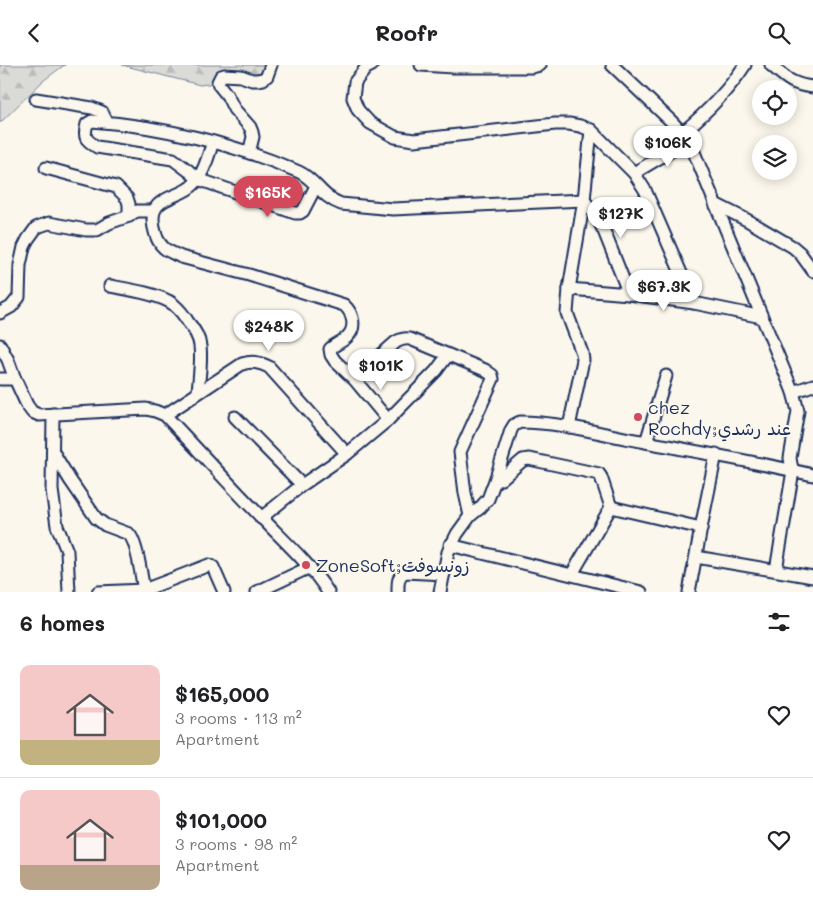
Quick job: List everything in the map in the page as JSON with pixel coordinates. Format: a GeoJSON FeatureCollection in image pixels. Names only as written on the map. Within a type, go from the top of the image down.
{"type":"FeatureCollection","features":[{"type":"Feature","properties":{"kind":"street"},"geometry":{"type":"LineString","coordinates":[[249,153],[253,137],[250,127],[234,109],[218,82],[221,76],[224,75],[240,76],[252,80],[263,79],[267,76],[271,65]]}},
{"type":"Feature","properties":{"kind":"street"},"geometry":{"type":"LineString","coordinates":[[372,65],[366,68],[355,82],[353,98],[358,110],[370,123],[395,137],[414,140],[562,124],[580,126],[591,130],[634,173],[645,190],[694,303]]}},
{"type":"Feature","properties":{"kind":"street"},"geometry":{"type":"LineString","coordinates":[[422,65],[454,67],[532,67],[540,65]]}},
{"type":"Feature","properties":{"kind":"street"},"geometry":{"type":"LineString","coordinates":[[612,65],[685,137],[793,392],[798,411],[790,458],[793,471],[776,570]]}},
{"type":"Feature","properties":{"kind":"street"},"geometry":{"type":"LineString","coordinates":[[634,173],[685,137],[737,79],[745,65]]}},
{"type":"Feature","properties":{"kind":"street"},"geometry":{"type":"LineString","coordinates":[[771,65],[798,85],[813,87]]}},
{"type":"Feature","properties":{"kind":"street"},"geometry":{"type":"LineString","coordinates":[[36,99],[92,108],[102,112],[107,122]]}},
{"type":"Feature","properties":{"kind":"street"},"geometry":{"type":"LineString","coordinates":[[316,186],[304,211],[297,213],[198,179],[173,159],[97,147],[89,142],[84,134],[88,123],[92,121],[170,132],[213,142],[249,153],[298,172],[308,177],[328,198],[340,204],[393,209],[584,200]]}},
{"type":"Feature","properties":{"kind":"street"},"geometry":{"type":"LineString","coordinates":[[569,427],[583,359],[567,313],[569,289],[584,200],[591,130]]}},
{"type":"Feature","properties":{"kind":"street"},"geometry":{"type":"LineString","coordinates":[[213,142],[202,172],[194,184],[186,191],[158,205],[154,216],[159,241],[164,248],[181,257],[250,275],[344,305],[353,316],[352,327],[347,337],[333,345],[330,352],[335,361],[354,379],[388,420]]}},
{"type":"Feature","properties":{"kind":"street"},"geometry":{"type":"LineString","coordinates":[[46,168],[116,187],[127,198],[129,216]]}},
{"type":"Feature","properties":{"kind":"street"},"geometry":{"type":"LineString","coordinates":[[584,200],[604,231],[629,294]]}},
{"type":"Feature","properties":{"kind":"street"},"geometry":{"type":"LineString","coordinates":[[715,204],[747,219],[793,247],[800,253],[813,271]]}},
{"type":"Feature","properties":{"kind":"street"},"geometry":{"type":"LineString","coordinates":[[0,313],[11,307],[19,297],[21,257],[28,239],[36,228],[49,223],[86,230],[97,230],[137,211],[154,216]]}},
{"type":"Feature","properties":{"kind":"street"},"geometry":{"type":"LineString","coordinates":[[110,286],[159,297],[172,303],[185,317],[193,327],[199,340],[201,358],[198,392]]}},
{"type":"Feature","properties":{"kind":"street"},"geometry":{"type":"LineString","coordinates":[[569,289],[629,294],[694,303],[762,317]]}},
{"type":"Feature","properties":{"kind":"street"},"geometry":{"type":"LineString","coordinates":[[354,379],[400,339],[410,339],[485,370],[492,375],[493,379],[460,452],[470,516]]}},
{"type":"Feature","properties":{"kind":"street"},"geometry":{"type":"LineString","coordinates":[[0,345],[27,405],[32,412],[39,415],[146,409],[165,415],[261,518],[310,567],[328,592]]}},
{"type":"Feature","properties":{"kind":"street"},"geometry":{"type":"LineString","coordinates":[[261,518],[302,485],[348,454],[388,420],[436,371],[448,355]]}},
{"type":"Feature","properties":{"kind":"street"},"geometry":{"type":"LineString","coordinates":[[165,415],[242,363],[263,364],[269,367],[348,454]]}},
{"type":"Feature","properties":{"kind":"street"},"geometry":{"type":"LineString","coordinates":[[646,442],[666,376]]}},
{"type":"Feature","properties":{"kind":"street"},"geometry":{"type":"LineString","coordinates":[[0,379],[15,379]]}},
{"type":"Feature","properties":{"kind":"street"},"geometry":{"type":"LineString","coordinates":[[793,392],[813,385]]}},
{"type":"Feature","properties":{"kind":"street"},"geometry":{"type":"LineString","coordinates":[[53,414],[52,490],[56,520],[67,551],[69,592]]}},
{"type":"Feature","properties":{"kind":"street"},"geometry":{"type":"LineString","coordinates":[[235,417],[302,485]]}},
{"type":"Feature","properties":{"kind":"street"},"geometry":{"type":"LineString","coordinates":[[440,592],[450,545],[470,516],[488,499],[511,430],[514,425],[520,422],[569,427],[813,475]]}},
{"type":"Feature","properties":{"kind":"street"},"geometry":{"type":"LineString","coordinates":[[52,451],[96,518],[105,525],[129,534],[132,537],[144,591]]}},
{"type":"Feature","properties":{"kind":"street"},"geometry":{"type":"LineString","coordinates":[[689,592],[700,528],[716,455]]}},
{"type":"Feature","properties":{"kind":"street"},"geometry":{"type":"LineString","coordinates":[[496,478],[501,479],[523,460],[529,459],[598,474],[601,477],[611,507],[572,574]]}},
{"type":"Feature","properties":{"kind":"street"},"geometry":{"type":"LineString","coordinates":[[611,507],[700,528]]}},
{"type":"Feature","properties":{"kind":"street"},"geometry":{"type":"LineString","coordinates":[[450,545],[641,592]]}},
{"type":"Feature","properties":{"kind":"street"},"geometry":{"type":"LineString","coordinates":[[696,557],[813,577]]}},
{"type":"Feature","properties":{"kind":"street"},"geometry":{"type":"LineString","coordinates":[[98,592],[144,591],[209,565],[213,567],[223,592]]}},
{"type":"Feature","properties":{"kind":"street"},"geometry":{"type":"LineString","coordinates":[[257,592],[310,567]]}},
{"type":"Feature","properties":{"kind":"street"},"geometry":{"type":"LineString","coordinates":[[398,592],[399,577],[405,572],[444,574]]}},
{"type":"Feature","properties":{"kind":"green space"},"geometry":{"type":"Polygon","coordinates":[[[0,65],[66,65],[43,81],[0,123],[0,65]]]}},
{"type":"Feature","properties":{"kind":"green space"},"geometry":{"type":"Polygon","coordinates":[[[122,65],[272,65],[266,76],[200,85],[122,65]]]}},
{"type":"Feature","properties":{"kind":"place","name":"chez Rochdy;عند رشدي"},"geometry":{"type":"Point","coordinates":[638,417]}},
{"type":"Feature","properties":{"kind":"place","name":"ZoneSoft;زونسوفت"},"geometry":{"type":"Point","coordinates":[306,565]}}]}
